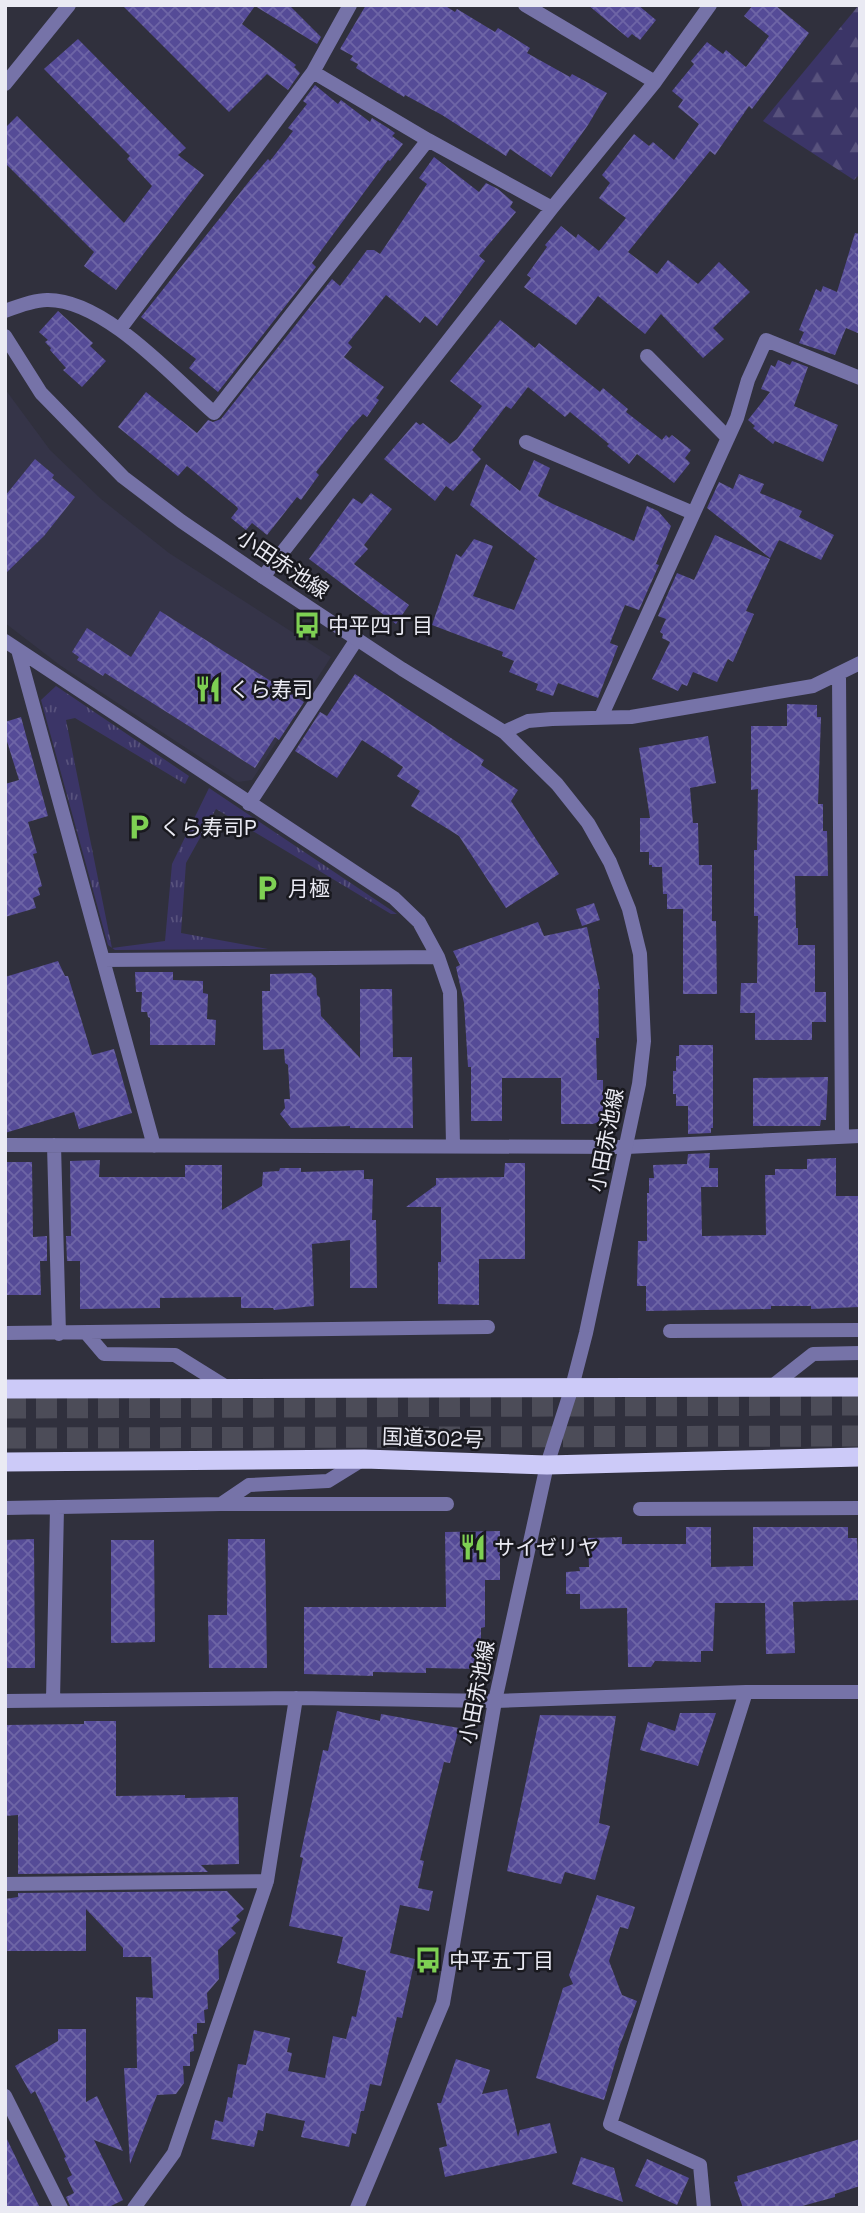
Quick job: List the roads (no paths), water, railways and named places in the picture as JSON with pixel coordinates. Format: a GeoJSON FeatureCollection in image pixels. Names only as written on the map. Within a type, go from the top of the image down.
{"type":"FeatureCollection","features":[{"type":"Feature","properties":{"kind":"highway"},"geometry":{"type":"LineString","coordinates":[[5,1390],[860,1387]]}},
{"type":"Feature","properties":{"kind":"highway","name":"国道302号"},"geometry":{"type":"LineString","coordinates":[[5,1462],[364,1459],[547,1465],[860,1458]]}},
{"type":"Feature","properties":{"kind":"street"},"geometry":{"type":"LineString","coordinates":[[5,84],[69,5]]}},
{"type":"Feature","properties":{"kind":"street"},"geometry":{"type":"LineString","coordinates":[[120,329],[313,72],[350,5]]}},
{"type":"Feature","properties":{"kind":"street"},"geometry":{"type":"LineString","coordinates":[[525,5],[655,82]]}},
{"type":"Feature","properties":{"kind":"street"},"geometry":{"type":"LineString","coordinates":[[263,577],[552,208],[655,82],[710,5]]}},
{"type":"Feature","properties":{"kind":"street"},"geometry":{"type":"LineString","coordinates":[[313,72],[428,140],[552,208]]}},
{"type":"Feature","properties":{"kind":"street"},"geometry":{"type":"LineString","coordinates":[[5,311],[45,299],[71,302],[93,311],[120,329],[214,413],[428,140]]}},
{"type":"Feature","properties":{"kind":"street","name":"小田赤池線"},"geometry":{"type":"LineString","coordinates":[[5,335],[41,393],[123,477],[263,577],[504,732],[557,784],[588,823],[610,862],[629,909],[640,954],[644,1041],[639,1084],[604,1256],[572,1387],[547,1465],[495,1701],[443,2003],[357,2208]]}},
{"type":"Feature","properties":{"kind":"street"},"geometry":{"type":"LineString","coordinates":[[601,717],[737,418],[748,380],[766,340],[860,378]]}},
{"type":"Feature","properties":{"kind":"street"},"geometry":{"type":"LineString","coordinates":[[647,356],[728,438]]}},
{"type":"Feature","properties":{"kind":"street"},"geometry":{"type":"LineString","coordinates":[[526,442],[693,513]]}},
{"type":"Feature","properties":{"kind":"street"},"geometry":{"type":"LineString","coordinates":[[249,804],[357,639]]}},
{"type":"Feature","properties":{"kind":"street"},"geometry":{"type":"LineString","coordinates":[[5,641],[394,898],[419,922],[438,957],[450,992],[453,1145]]}},
{"type":"Feature","properties":{"kind":"street"},"geometry":{"type":"LineString","coordinates":[[18,650],[155,1146]]}},
{"type":"Feature","properties":{"kind":"street"},"geometry":{"type":"LineString","coordinates":[[504,732],[528,722],[601,717],[631,718],[813,686],[860,663]]}},
{"type":"Feature","properties":{"kind":"street"},"geometry":{"type":"LineString","coordinates":[[839,674],[842,1136]]}},
{"type":"Feature","properties":{"kind":"street"},"geometry":{"type":"LineString","coordinates":[[103,960],[438,957]]}},
{"type":"Feature","properties":{"kind":"street"},"geometry":{"type":"LineString","coordinates":[[5,1145],[626,1147],[860,1136]]}},
{"type":"Feature","properties":{"kind":"street"},"geometry":{"type":"LineString","coordinates":[[54,1145],[59,1334]]}},
{"type":"Feature","properties":{"kind":"street"},"geometry":{"type":"LineString","coordinates":[[5,1333],[488,1327]]}},
{"type":"Feature","properties":{"kind":"street"},"geometry":{"type":"LineString","coordinates":[[670,1331],[860,1330]]}},
{"type":"Feature","properties":{"kind":"street"},"geometry":{"type":"LineString","coordinates":[[87,1334],[104,1354],[176,1355],[230,1389]]}},
{"type":"Feature","properties":{"kind":"street"},"geometry":{"type":"LineString","coordinates":[[771,1387],[813,1354],[860,1353]]}},
{"type":"Feature","properties":{"kind":"street"},"geometry":{"type":"LineString","coordinates":[[221,1504],[249,1485],[328,1481],[364,1459]]}},
{"type":"Feature","properties":{"kind":"street"},"geometry":{"type":"LineString","coordinates":[[5,1508],[447,1504]]}},
{"type":"Feature","properties":{"kind":"street"},"geometry":{"type":"LineString","coordinates":[[53,1700],[57,1508]]}},
{"type":"Feature","properties":{"kind":"street"},"geometry":{"type":"LineString","coordinates":[[640,1509],[860,1508]]}},
{"type":"Feature","properties":{"kind":"street"},"geometry":{"type":"LineString","coordinates":[[704,2208],[700,2165],[610,2124],[746,1692]]}},
{"type":"Feature","properties":{"kind":"street"},"geometry":{"type":"LineString","coordinates":[[5,1701],[296,1698],[495,1701],[746,1692],[860,1692]]}},
{"type":"Feature","properties":{"kind":"street"},"geometry":{"type":"LineString","coordinates":[[134,2208],[174,2153],[267,1881],[296,1698]]}},
{"type":"Feature","properties":{"kind":"street"},"geometry":{"type":"LineString","coordinates":[[5,1884],[267,1881]]}},
{"type":"Feature","properties":{"kind":"street"},"geometry":{"type":"LineString","coordinates":[[5,2096],[61,2208]]}},
{"type":"Feature","properties":{"kind":"tunnel"},"geometry":{"type":"LineString","coordinates":[[5,1408],[860,1405]]}},
{"type":"Feature","properties":{"kind":"tunnel"},"geometry":{"type":"LineString","coordinates":[[5,1438],[860,1436]]}},
{"type":"Feature","properties":{"kind":"place","name":"中平四丁目"},"geometry":{"type":"Point","coordinates":[307,625]}},
{"type":"Feature","properties":{"kind":"place","name":"くら寿司"},"geometry":{"type":"Point","coordinates":[208,689]}},
{"type":"Feature","properties":{"kind":"place","name":"くら寿司P"},"geometry":{"type":"Point","coordinates":[139,827]}},
{"type":"Feature","properties":{"kind":"place","name":"月極"},"geometry":{"type":"Point","coordinates":[267,888]}},
{"type":"Feature","properties":{"kind":"place","name":"サイゼリヤ"},"geometry":{"type":"Point","coordinates":[473,1547]}},
{"type":"Feature","properties":{"kind":"place","name":"中平五丁目"},"geometry":{"type":"Point","coordinates":[428,1960]}}]}
